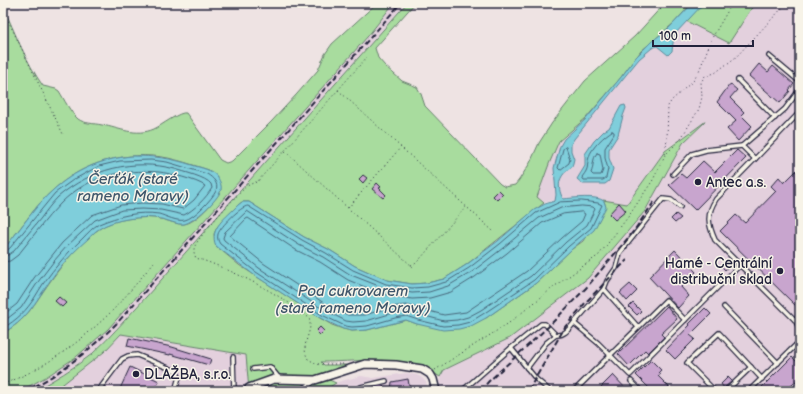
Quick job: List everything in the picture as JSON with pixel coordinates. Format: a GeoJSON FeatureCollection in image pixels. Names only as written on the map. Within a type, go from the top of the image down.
{"type":"FeatureCollection","features":[{"type":"Feature","properties":{"kind":"street"},"geometry":{"type":"LineString","coordinates":[[246,389],[267,381],[280,379],[315,380],[365,364],[418,368],[425,370],[430,374],[435,383],[436,391]]}},
{"type":"Feature","properties":{"kind":"lane"},"geometry":{"type":"LineString","coordinates":[[768,56],[800,82]]}},
{"type":"Feature","properties":{"kind":"lane"},"geometry":{"type":"LineString","coordinates":[[738,80],[775,118]]}},
{"type":"Feature","properties":{"kind":"lane"},"geometry":{"type":"LineString","coordinates":[[673,174],[692,154],[706,150],[742,146],[785,109],[800,89]]}},
{"type":"Feature","properties":{"kind":"lane"},"geometry":{"type":"LineString","coordinates":[[800,112],[716,199],[711,206],[708,223],[715,240],[794,320],[800,329]]}},
{"type":"Feature","properties":{"kind":"lane"},"geometry":{"type":"LineString","coordinates":[[742,146],[755,159]]}},
{"type":"Feature","properties":{"kind":"lane"},"geometry":{"type":"LineString","coordinates":[[527,368],[546,343],[556,335],[564,333],[604,289],[607,281],[616,268],[620,253],[664,199],[671,200],[680,207]]}},
{"type":"Feature","properties":{"kind":"lane"},"geometry":{"type":"LineString","coordinates":[[574,323],[610,354],[630,375],[740,265]]}},
{"type":"Feature","properties":{"kind":"lane"},"geometry":{"type":"LineString","coordinates":[[604,289],[638,327]]}},
{"type":"Feature","properties":{"kind":"lane"},"geometry":{"type":"LineString","coordinates":[[574,391],[666,300],[684,320]]}},
{"type":"Feature","properties":{"kind":"lane"},"geometry":{"type":"LineString","coordinates":[[724,307],[778,363]]}},
{"type":"Feature","properties":{"kind":"lane"},"geometry":{"type":"LineString","coordinates":[[794,320],[800,315]]}},
{"type":"Feature","properties":{"kind":"lane"},"geometry":{"type":"LineString","coordinates":[[462,391],[541,324],[545,324],[556,335]]}},
{"type":"Feature","properties":{"kind":"lane"},"geometry":{"type":"LineString","coordinates":[[715,391],[687,363],[719,333],[762,378]]}},
{"type":"Feature","properties":{"kind":"lane"},"geometry":{"type":"LineString","coordinates":[[749,391],[800,341]]}},
{"type":"Feature","properties":{"kind":"lane"},"geometry":{"type":"LineString","coordinates":[[511,348],[536,379],[550,391]]}},
{"type":"Feature","properties":{"kind":"lane"},"geometry":{"type":"LineString","coordinates":[[98,391],[122,359],[131,355],[137,355],[176,371],[180,377],[175,391]]}},
{"type":"Feature","properties":{"kind":"lane"},"geometry":{"type":"LineString","coordinates":[[233,357],[234,391]]}},
{"type":"Feature","properties":{"kind":"lane"},"geometry":{"type":"LineString","coordinates":[[253,368],[270,367],[280,379]]}},
{"type":"Feature","properties":{"kind":"lane"},"geometry":{"type":"LineString","coordinates":[[726,391],[751,367]]}},
{"type":"Feature","properties":{"kind":"lane"},"geometry":{"type":"LineString","coordinates":[[301,391],[315,380]]}},
{"type":"Feature","properties":{"kind":"lane"},"geometry":{"type":"LineString","coordinates":[[355,391],[361,387],[386,381]]}},
{"type":"Feature","properties":{"kind":"lane"},"geometry":{"type":"LineString","coordinates":[[631,381],[641,391]]}},
{"type":"Feature","properties":{"kind":"path"},"geometry":{"type":"LineString","coordinates":[[430,374],[509,323],[555,286],[599,254],[628,217],[653,180],[665,155],[668,106],[672,100],[694,80],[712,38],[730,7],[734,3]]}},
{"type":"Feature","properties":{"kind":"path"},"geometry":{"type":"LineString","coordinates":[[665,155],[680,140],[699,109],[702,97],[701,82],[705,76],[715,73],[736,57],[787,3]]}},
{"type":"Feature","properties":{"kind":"path"},"geometry":{"type":"LineString","coordinates":[[3,10],[63,134]]}},
{"type":"Feature","properties":{"kind":"path"},"geometry":{"type":"LineString","coordinates":[[344,364],[317,364],[308,359],[304,350],[310,325],[309,318],[297,308],[243,277],[211,262],[196,258],[194,255],[195,245],[203,233],[241,193],[250,185],[258,181],[367,57]]}},
{"type":"Feature","properties":{"kind":"path"},"geometry":{"type":"LineString","coordinates":[[338,90],[493,231]]}},
{"type":"Feature","properties":{"kind":"path"},"geometry":{"type":"LineString","coordinates":[[347,208],[401,147]]}},
{"type":"Feature","properties":{"kind":"path"},"geometry":{"type":"LineString","coordinates":[[284,151],[413,267]]}},
{"type":"Feature","properties":{"kind":"path"},"geometry":{"type":"LineString","coordinates":[[410,265],[415,264],[420,259],[467,206]]}},
{"type":"Feature","properties":{"kind":"path"},"geometry":{"type":"LineString","coordinates":[[3,223],[9,226]]}},
{"type":"Feature","properties":{"kind":"path"},"geometry":{"type":"LineString","coordinates":[[3,384],[19,378],[54,358],[82,338],[114,308],[154,262]]}},
{"type":"Feature","properties":{"kind":"shaded area"},"geometry":{"type":"Polygon","coordinates":[[[394,3],[407,3],[146,297],[102,344],[58,378],[34,391],[20,391],[58,370],[108,329],[368,36],[394,3]]]}},
{"type":"Feature","properties":{"kind":"shaded area"},"geometry":{"type":"Polygon","coordinates":[[[691,3],[698,3],[728,43],[755,3],[800,3],[800,391],[440,391],[440,377],[444,370],[510,338],[645,211],[683,143],[703,123],[667,148],[627,205],[585,197],[545,202],[537,197],[559,142],[585,120],[640,52],[691,3]]]}},
{"type":"Feature","properties":{"kind":"shaded area"},"geometry":{"type":"Polygon","coordinates":[[[121,334],[246,355],[249,391],[54,391],[104,352],[121,334]]]}},
{"type":"Feature","properties":{"kind":"shaded area"},"geometry":{"type":"Polygon","coordinates":[[[407,373],[421,377],[426,382],[428,391],[323,391],[337,382],[361,376],[373,378],[407,373]]]}},
{"type":"Feature","properties":{"kind":"green space"},"geometry":{"type":"Polygon","coordinates":[[[377,3],[394,3],[368,36],[108,329],[76,357],[46,377],[20,391],[3,391],[3,333],[24,317],[59,269],[92,234],[112,223],[128,219],[146,217],[178,224],[189,223],[205,211],[221,190],[209,170],[168,158],[152,156],[121,157],[91,166],[77,172],[64,181],[40,203],[3,248],[3,6],[16,37],[37,77],[43,86],[59,91],[78,119],[86,123],[141,132],[154,129],[175,116],[186,113],[220,160],[226,163],[232,161],[272,121],[318,70],[325,54],[332,44],[377,3]]]}},
{"type":"Feature","properties":{"kind":"green space"},"geometry":{"type":"Polygon","coordinates":[[[407,3],[415,3],[375,48],[378,58],[402,81],[417,87],[425,106],[500,184],[505,187],[515,185],[519,180],[530,163],[539,143],[552,123],[585,81],[635,36],[665,3],[692,3],[674,23],[641,51],[618,81],[586,118],[559,141],[537,197],[544,203],[466,265],[444,279],[427,283],[412,284],[387,280],[355,266],[328,249],[304,237],[249,202],[242,202],[238,205],[217,227],[214,234],[216,246],[239,265],[332,325],[352,331],[367,330],[406,320],[417,324],[486,318],[536,283],[572,249],[583,241],[605,204],[603,200],[627,204],[665,151],[706,121],[683,143],[645,211],[588,278],[510,338],[444,370],[440,377],[424,367],[399,362],[373,360],[321,362],[324,365],[356,365],[318,375],[336,383],[323,391],[249,391],[246,355],[121,334],[104,352],[54,391],[34,391],[78,364],[106,341],[407,3]]]}},
{"type":"Feature","properties":{"kind":"green space"},"geometry":{"type":"Polygon","coordinates":[[[698,3],[755,3],[729,43],[686,21],[698,3]]]}},
{"type":"Feature","properties":{"kind":"water","name":"Pod cukrovarem (staré rameno Moravy)"},"geometry":{"type":"Polygon","coordinates":[[[693,3],[704,3],[674,35],[672,51],[668,55],[657,46],[652,48],[639,59],[571,144],[571,151],[574,159],[572,167],[564,173],[560,181],[559,185],[561,194],[563,199],[590,197],[604,201],[606,207],[594,230],[536,283],[486,318],[471,326],[459,329],[443,330],[406,320],[367,330],[352,331],[343,329],[320,318],[254,275],[216,246],[214,240],[215,234],[220,223],[242,202],[249,202],[304,237],[328,249],[355,266],[387,280],[412,284],[427,283],[444,279],[466,265],[498,241],[534,210],[555,201],[554,168],[560,146],[564,139],[586,119],[636,57],[651,42],[669,28],[693,3]]]}},
{"type":"Feature","properties":{"kind":"water"},"geometry":{"type":"Polygon","coordinates":[[[625,105],[626,108],[618,135],[609,149],[609,158],[613,169],[609,181],[605,184],[583,184],[577,179],[585,166],[585,154],[594,141],[609,128],[621,106],[625,105]]]}},
{"type":"Feature","properties":{"kind":"water","name":"Čerťák (staré rameno Moravy)"},"geometry":{"type":"Polygon","coordinates":[[[132,156],[170,159],[206,169],[216,175],[221,184],[221,190],[205,210],[194,219],[184,224],[146,217],[120,220],[98,230],[76,250],[60,268],[23,318],[3,333],[3,248],[46,196],[70,177],[79,171],[99,163],[132,156]]]}},
{"type":"Feature","properties":{"kind":"building"},"geometry":{"type":"Polygon","coordinates":[[[759,64],[768,72],[773,66],[794,84],[780,103],[749,76],[759,64]]]}},
{"type":"Feature","properties":{"kind":"building"},"geometry":{"type":"Polygon","coordinates":[[[730,84],[737,90],[730,98],[744,112],[741,115],[752,126],[738,141],[727,129],[736,121],[717,102],[730,84]]]}},
{"type":"Feature","properties":{"kind":"building","name":"Antec a.s."},"geometry":{"type":"Polygon","coordinates":[[[737,150],[746,158],[695,210],[669,185],[681,174],[686,178],[703,161],[715,172],[737,150]]]}},
{"type":"Feature","properties":{"kind":"building","name":"Hamé - Centrální distribuční sklad"},"geometry":{"type":"Polygon","coordinates":[[[800,167],[800,310],[720,231],[736,215],[745,223],[776,191],[771,186],[779,177],[784,183],[800,167]]]}},
{"type":"Feature","properties":{"kind":"building"},"geometry":{"type":"Polygon","coordinates":[[[363,175],[367,178],[363,183],[359,179],[363,175]]]}},
{"type":"Feature","properties":{"kind":"building"},"geometry":{"type":"Polygon","coordinates":[[[377,183],[381,187],[379,188],[386,195],[383,198],[372,189],[377,183]]]}},
{"type":"Feature","properties":{"kind":"building"},"geometry":{"type":"Polygon","coordinates":[[[499,190],[503,194],[497,200],[493,196],[499,190]]]}},
{"type":"Feature","properties":{"kind":"building"},"geometry":{"type":"Polygon","coordinates":[[[619,203],[626,211],[615,220],[609,214],[619,203]]]}},
{"type":"Feature","properties":{"kind":"building"},"geometry":{"type":"Polygon","coordinates":[[[676,214],[681,218],[675,223],[671,219],[676,214]]]}},
{"type":"Feature","properties":{"kind":"building"},"geometry":{"type":"Polygon","coordinates":[[[675,250],[696,272],[681,287],[689,296],[678,308],[649,277],[675,250]]]}},
{"type":"Feature","properties":{"kind":"building"},"geometry":{"type":"Polygon","coordinates":[[[725,262],[729,266],[725,270],[721,266],[725,262]]]}},
{"type":"Feature","properties":{"kind":"building"},"geometry":{"type":"Polygon","coordinates":[[[630,284],[637,291],[627,301],[620,293],[630,284]]]}},
{"type":"Feature","properties":{"kind":"building"},"geometry":{"type":"Polygon","coordinates":[[[59,297],[66,303],[62,307],[55,301],[59,297]]]}},
{"type":"Feature","properties":{"kind":"building"},"geometry":{"type":"Polygon","coordinates":[[[633,303],[641,311],[637,315],[629,307],[633,303]]]}},
{"type":"Feature","properties":{"kind":"building"},"geometry":{"type":"Polygon","coordinates":[[[667,306],[677,319],[661,334],[664,337],[648,353],[645,350],[629,366],[618,354],[667,306]]]}},
{"type":"Feature","properties":{"kind":"building"},"geometry":{"type":"Polygon","coordinates":[[[705,308],[711,314],[690,335],[695,339],[675,359],[666,350],[705,308]]]}},
{"type":"Feature","properties":{"kind":"building"},"geometry":{"type":"Polygon","coordinates":[[[320,327],[324,331],[320,335],[316,331],[320,327]]]}},
{"type":"Feature","properties":{"kind":"building"},"geometry":{"type":"Polygon","coordinates":[[[129,338],[172,347],[211,359],[209,365],[170,354],[127,346],[129,338]]]}},
{"type":"Feature","properties":{"kind":"building"},"geometry":{"type":"Polygon","coordinates":[[[792,357],[800,365],[800,377],[789,388],[791,391],[758,391],[792,357]]]}},
{"type":"Feature","properties":{"kind":"building"},"geometry":{"type":"Polygon","coordinates":[[[651,360],[661,370],[659,372],[661,374],[658,376],[673,391],[652,391],[636,375],[651,360]]]}},
{"type":"Feature","properties":{"kind":"building","name":"DLAŽBA, s.r.o."},"geometry":{"type":"Polygon","coordinates":[[[130,367],[159,381],[155,391],[119,391],[130,367]]]}},
{"type":"Feature","properties":{"kind":"building"},"geometry":{"type":"Polygon","coordinates":[[[613,375],[628,391],[597,391],[613,375]]]}},
{"type":"Feature","properties":{"kind":"building"},"geometry":{"type":"Polygon","coordinates":[[[728,377],[732,381],[724,388],[721,384],[728,377]]]}},
{"type":"Feature","properties":{"kind":"building"},"geometry":{"type":"Polygon","coordinates":[[[408,379],[410,391],[391,391],[392,382],[408,379]]]}},
{"type":"Feature","properties":{"kind":"building"},"geometry":{"type":"Polygon","coordinates":[[[383,385],[384,391],[374,391],[373,387],[383,385]]]}},
{"type":"Feature","properties":{"kind":"railway"},"geometry":{"type":"LineString","coordinates":[[26,391],[51,377],[74,361],[117,323],[401,3]]}},
{"type":"Feature","properties":{"kind":"railway"},"geometry":{"type":"LineString","coordinates":[[480,391],[548,327],[586,288],[633,232],[654,202]]}},
{"type":"Feature","properties":{"kind":"railway"},"geometry":{"type":"LineString","coordinates":[[528,391],[565,327],[586,302],[627,260]]}},
{"type":"Feature","properties":{"kind":"place","name":"Antec a.s."},"geometry":{"type":"Point","coordinates":[698,182]}},
{"type":"Feature","properties":{"kind":"place","name":"Hamé - Centrální distribuční sklad"},"geometry":{"type":"Point","coordinates":[780,271]}},
{"type":"Feature","properties":{"kind":"place","name":"DLAŽBA, s.r.o."},"geometry":{"type":"Point","coordinates":[136,374]}}]}
